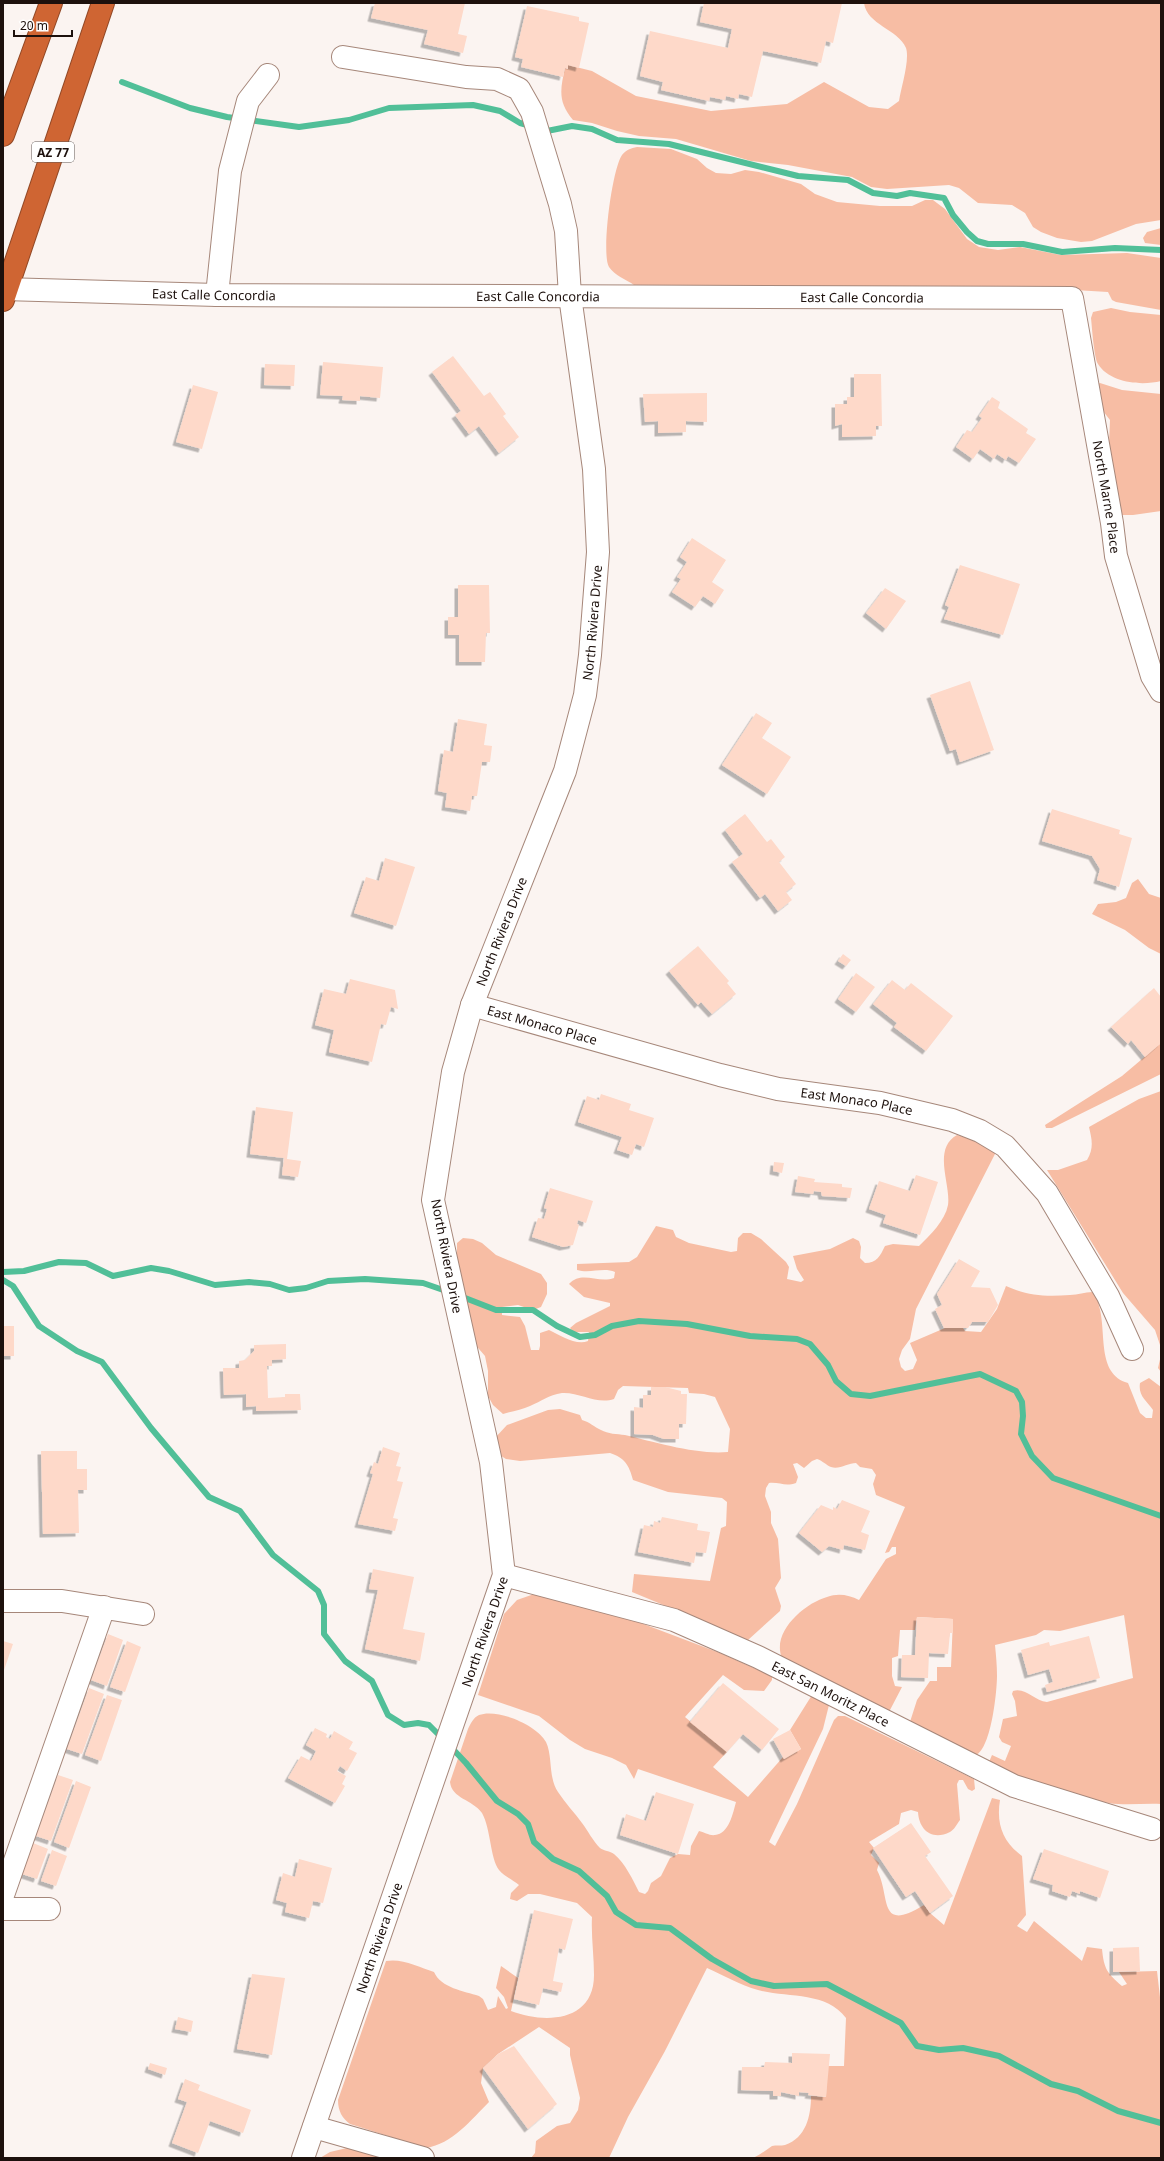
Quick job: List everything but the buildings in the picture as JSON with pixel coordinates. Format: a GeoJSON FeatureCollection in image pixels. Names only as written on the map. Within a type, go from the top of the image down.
{"type":"FeatureCollection","features":[{"type":"Feature","properties":{"kind":"highway"},"geometry":{"type":"LineString","coordinates":[[3,135],[52,3]]}},
{"type":"Feature","properties":{"kind":"highway","name":"AZ 77"},"geometry":{"type":"LineString","coordinates":[[4,293],[103,3]]}},
{"type":"Feature","properties":{"kind":"street","name":"North Riviera Drive"},"geometry":{"type":"LineString","coordinates":[[303,2158],[504,1576],[491,1462],[433,1200],[452,1072],[472,1005],[565,771],[585,696],[590,655],[598,552],[594,468],[570,296],[566,231],[560,204],[532,112],[519,89],[497,79],[466,77],[343,57]]}},
{"type":"Feature","properties":{"kind":"street"},"geometry":{"type":"LineString","coordinates":[[217,295],[230,171],[248,101],[268,75]]}},
{"type":"Feature","properties":{"kind":"street","name":"East Calle Concordia"},"geometry":{"type":"LineString","coordinates":[[4,293],[1072,298]]}},
{"type":"Feature","properties":{"kind":"street","name":"North Marne Place"},"geometry":{"type":"LineString","coordinates":[[1072,298],[1112,523],[1116,556],[1152,676],[1161,691]]}},
{"type":"Feature","properties":{"kind":"street","name":"East Monaco Place"},"geometry":{"type":"LineString","coordinates":[[472,1005],[720,1075],[778,1089],[880,1103],[952,1120],[980,1131],[1004,1146],[1047,1193],[1108,1296],[1132,1348]]}},
{"type":"Feature","properties":{"kind":"street","name":"East San Moritz Place"},"geometry":{"type":"LineString","coordinates":[[504,1576],[674,1620],[758,1657],[1014,1786],[1152,1829]]}},
{"type":"Feature","properties":{"kind":"street"},"geometry":{"type":"LineString","coordinates":[[3,1601],[62,1601],[104,1606],[143,1614]]}},
{"type":"Feature","properties":{"kind":"street"},"geometry":{"type":"LineString","coordinates":[[3,1895],[104,1606]]}},
{"type":"Feature","properties":{"kind":"street"},"geometry":{"type":"LineString","coordinates":[[3,1909],[49,1909]]}},
{"type":"Feature","properties":{"kind":"street"},"geometry":{"type":"LineString","coordinates":[[314,2127],[423,2158]]}},
{"type":"Feature","properties":{"kind":"shaded area"},"geometry":{"type":"Polygon","coordinates":[[[864,3],[1161,3],[1161,220],[1136,224],[1092,241],[1081,242],[1057,238],[1041,232],[1033,227],[1025,213],[1012,205],[978,203],[959,188],[949,185],[887,189],[871,187],[852,177],[788,165],[751,161],[676,139],[639,136],[592,123],[573,120],[565,107],[561,89],[565,68],[568,69],[568,65],[592,71],[636,96],[711,111],[787,104],[824,82],[869,107],[888,109],[899,101],[907,60],[906,48],[896,36],[871,17],[866,10],[864,3]]]}},
{"type":"Feature","properties":{"kind":"shaded area"},"geometry":{"type":"Polygon","coordinates":[[[637,147],[671,149],[697,159],[707,168],[716,173],[731,174],[745,170],[759,172],[801,184],[815,194],[837,202],[880,206],[912,206],[925,200],[933,200],[945,209],[967,239],[979,247],[998,250],[1020,247],[1061,255],[1127,253],[1161,258],[1161,310],[1116,302],[1112,300],[1108,292],[1041,288],[634,285],[611,270],[607,259],[606,246],[611,193],[618,163],[625,152],[637,147]]]}},
{"type":"Feature","properties":{"kind":"shaded area"},"geometry":{"type":"Polygon","coordinates":[[[1161,228],[1161,245],[1145,243],[1143,238],[1147,232],[1161,228]]]}},
{"type":"Feature","properties":{"kind":"shaded area"},"geometry":{"type":"Polygon","coordinates":[[[1111,308],[1130,312],[1161,315],[1161,381],[1144,383],[1126,382],[1110,375],[1098,364],[1094,349],[1091,318],[1093,312],[1111,308]]]}},
{"type":"Feature","properties":{"kind":"shaded area"},"geometry":{"type":"Polygon","coordinates":[[[1100,383],[1122,390],[1161,394],[1161,511],[1121,515],[1109,444],[1110,420],[1103,411],[1096,385],[1100,383]]]}},
{"type":"Feature","properties":{"kind":"shaded area"},"geometry":{"type":"Polygon","coordinates":[[[1138,879],[1149,894],[1161,898],[1161,954],[1149,948],[1125,930],[1092,914],[1098,904],[1116,902],[1126,898],[1132,883],[1138,879]]]}},
{"type":"Feature","properties":{"kind":"shaded area"},"geometry":{"type":"Polygon","coordinates":[[[1161,1043],[1161,1074],[1052,1128],[1046,1128],[1045,1125],[1122,1076],[1161,1043]]]}},
{"type":"Feature","properties":{"kind":"shaded area"},"geometry":{"type":"Polygon","coordinates":[[[1161,1091],[1161,1355],[1160,1345],[1155,1330],[1123,1293],[1047,1170],[1058,1170],[1087,1160],[1091,1152],[1092,1144],[1089,1127],[1139,1099],[1161,1091]]]}},
{"type":"Feature","properties":{"kind":"shaded area"},"geometry":{"type":"Polygon","coordinates":[[[957,1135],[969,1138],[996,1152],[916,1309],[910,1339],[902,1350],[899,1359],[901,1367],[905,1371],[913,1369],[917,1360],[910,1343],[945,1328],[963,1328],[965,1331],[981,1332],[997,1309],[1006,1286],[1022,1292],[1045,1296],[1073,1295],[1092,1292],[1099,1304],[1104,1351],[1107,1362],[1111,1371],[1118,1378],[1128,1383],[1140,1413],[1146,1418],[1152,1418],[1153,1410],[1141,1395],[1140,1383],[1149,1378],[1161,1387],[1161,1804],[1115,1804],[1067,1795],[1028,1783],[989,1762],[992,1755],[1005,1761],[1011,1746],[1002,1742],[999,1737],[1003,1719],[1017,1716],[1015,1701],[1012,1694],[1013,1691],[1018,1690],[1026,1692],[1042,1701],[1047,1702],[1133,1678],[1124,1615],[1060,1631],[1044,1630],[1036,1635],[995,1645],[997,1684],[992,1720],[985,1744],[980,1752],[974,1756],[909,1725],[917,1700],[930,1681],[937,1681],[937,1667],[951,1667],[953,1619],[917,1617],[915,1630],[900,1630],[898,1656],[892,1658],[892,1676],[895,1686],[902,1687],[890,1710],[886,1712],[782,1658],[780,1648],[781,1638],[792,1620],[800,1612],[818,1600],[835,1595],[843,1595],[859,1600],[886,1559],[896,1554],[896,1547],[892,1547],[889,1552],[885,1553],[905,1507],[876,1495],[873,1484],[876,1475],[872,1469],[860,1467],[856,1463],[834,1468],[817,1459],[812,1461],[804,1468],[797,1463],[793,1464],[798,1477],[796,1483],[789,1485],[769,1483],[766,1488],[765,1496],[771,1512],[771,1523],[778,1539],[781,1578],[775,1588],[781,1606],[780,1611],[748,1640],[632,1592],[634,1574],[710,1581],[721,1528],[726,1526],[727,1502],[722,1498],[668,1492],[633,1480],[626,1463],[619,1457],[610,1453],[520,1461],[506,1459],[498,1454],[494,1439],[507,1425],[548,1410],[560,1409],[580,1415],[582,1420],[599,1429],[613,1434],[625,1435],[703,1452],[728,1452],[730,1429],[715,1397],[704,1394],[689,1393],[688,1388],[623,1386],[618,1390],[614,1399],[608,1400],[562,1393],[527,1407],[503,1414],[493,1405],[488,1396],[488,1371],[485,1356],[473,1342],[457,1256],[457,1243],[463,1238],[473,1239],[482,1243],[496,1255],[541,1274],[547,1283],[547,1294],[541,1307],[533,1310],[518,1305],[502,1307],[502,1315],[520,1317],[525,1326],[531,1350],[539,1350],[540,1333],[549,1330],[573,1341],[588,1341],[589,1332],[573,1332],[570,1328],[576,1323],[610,1306],[610,1303],[584,1297],[569,1284],[579,1278],[602,1280],[614,1278],[615,1272],[606,1270],[577,1270],[577,1264],[629,1262],[637,1257],[656,1226],[673,1230],[676,1237],[689,1243],[731,1252],[737,1251],[738,1238],[743,1233],[751,1233],[761,1239],[786,1262],[789,1267],[787,1279],[801,1282],[804,1280],[797,1269],[793,1256],[830,1249],[853,1238],[859,1241],[861,1247],[860,1258],[865,1263],[872,1262],[880,1256],[885,1246],[893,1244],[919,1246],[944,1217],[948,1205],[944,1167],[945,1149],[950,1141],[957,1135]]]}},
{"type":"Feature","properties":{"kind":"shaded area"},"geometry":{"type":"Polygon","coordinates":[[[1161,1355],[1161,1372],[1158,1368],[1161,1355]]]}},
{"type":"Feature","properties":{"kind":"shaded area"},"geometry":{"type":"Polygon","coordinates":[[[537,1593],[625,1617],[720,1653],[772,1676],[772,1680],[764,1691],[744,1690],[723,1675],[685,1717],[727,1752],[713,1767],[748,1797],[783,1757],[784,1759],[801,1749],[790,1730],[812,1695],[829,1705],[823,1729],[769,1842],[775,1846],[797,1804],[834,1720],[838,1716],[845,1716],[974,1779],[975,1789],[972,1791],[968,1789],[963,1780],[959,1780],[957,1784],[960,1820],[950,1832],[938,1835],[928,1832],[921,1824],[918,1812],[911,1810],[901,1813],[899,1824],[869,1842],[874,1848],[871,1855],[879,1863],[877,1870],[888,1908],[892,1914],[899,1915],[909,1913],[924,1905],[930,1913],[944,1925],[992,1798],[1000,1800],[999,1817],[1002,1832],[1015,1851],[1022,1856],[1026,1915],[1017,1926],[1027,1932],[1034,1921],[1082,1961],[1087,1947],[1102,1949],[1107,1970],[1122,1986],[1127,1984],[1119,1972],[1157,1971],[1161,2006],[1161,2158],[753,2158],[772,2146],[785,2145],[798,2137],[806,2125],[810,2111],[811,2096],[826,2097],[827,2066],[844,2066],[846,2018],[838,2009],[817,1999],[758,1990],[738,1983],[707,1968],[665,2051],[628,2117],[609,2158],[531,2158],[535,2153],[536,2141],[557,2126],[570,2123],[578,2110],[580,2098],[570,2055],[570,2048],[539,2027],[498,2054],[483,2068],[481,2083],[489,2102],[468,2123],[444,2142],[426,2148],[347,2122],[340,2111],[338,2100],[386,1961],[392,1960],[404,1962],[434,1972],[442,1982],[447,1985],[479,1996],[483,1999],[488,2010],[496,2007],[498,1996],[506,2009],[508,2008],[504,1997],[496,1988],[501,1966],[518,1978],[511,2011],[524,2015],[552,2018],[565,2016],[577,2010],[586,2002],[592,1991],[594,1975],[592,1917],[577,1903],[540,1894],[528,1894],[517,1901],[510,1899],[511,1893],[519,1885],[501,1872],[496,1865],[482,1813],[478,1808],[458,1796],[452,1788],[450,1782],[468,1729],[472,1721],[477,1716],[487,1713],[506,1716],[526,1724],[541,1736],[546,1742],[548,1748],[553,1780],[558,1792],[597,1845],[600,1848],[614,1854],[622,1862],[639,1892],[645,1894],[648,1891],[651,1883],[661,1876],[670,1858],[678,1854],[690,1855],[691,1846],[699,1831],[711,1835],[720,1834],[727,1827],[732,1817],[736,1802],[638,1769],[634,1779],[626,1765],[612,1758],[585,1749],[570,1740],[539,1716],[478,1695],[504,1614],[517,1600],[537,1593]]]}},
{"type":"Feature","properties":{"kind":"shaded area"},"geometry":{"type":"Polygon","coordinates":[[[347,2148],[387,2158],[320,2158],[330,2152],[347,2148]]]}},
{"type":"Feature","properties":{"kind":"waterway"},"geometry":{"type":"LineString","coordinates":[[122,82],[190,108],[227,117],[299,127],[349,120],[389,108],[473,105],[500,111],[520,123],[531,126]]}},
{"type":"Feature","properties":{"kind":"waterway"},"geometry":{"type":"LineString","coordinates":[[542,129],[547,131],[572,126],[592,129],[617,140],[669,144],[798,176],[848,180],[873,193],[897,196],[910,193],[944,198],[953,215],[967,232],[977,241],[988,244],[1023,244],[1062,252],[1115,248],[1161,250]]}},
{"type":"Feature","properties":{"kind":"waterway"},"geometry":{"type":"LineString","coordinates":[[3,1272],[24,1271],[59,1262],[86,1263],[113,1276],[151,1268],[169,1271],[215,1285],[249,1282],[270,1284],[289,1290],[306,1288],[328,1281],[365,1279],[423,1283],[449,1292]]}},
{"type":"Feature","properties":{"kind":"waterway"},"geometry":{"type":"LineString","coordinates":[[3,1280],[13,1286],[39,1326],[77,1351],[102,1362],[151,1428],[209,1497],[240,1511],[273,1555],[318,1591],[324,1605],[324,1634],[345,1661],[372,1681],[388,1715],[404,1725],[418,1723],[429,1725],[443,1739]]}},
{"type":"Feature","properties":{"kind":"waterway"},"geometry":{"type":"LineString","coordinates":[[460,1296],[496,1310],[533,1310],[557,1326],[580,1337],[595,1335],[612,1326],[639,1321],[687,1324],[750,1336],[797,1339],[810,1344],[828,1365],[836,1381],[851,1394],[870,1396],[980,1374],[1016,1391],[1022,1402],[1023,1416],[1021,1434],[1032,1456],[1053,1478],[1161,1516]]}},
{"type":"Feature","properties":{"kind":"waterway"},"geometry":{"type":"LineString","coordinates":[[449,1745],[497,1801],[518,1814],[528,1824],[534,1842],[553,1859],[579,1871],[607,1896],[616,1912],[636,1925],[670,1928],[712,1959],[751,1981],[774,1986],[827,1984],[901,2023],[917,2046],[939,2050],[963,2048],[999,2056],[1051,2084],[1078,2091],[1118,2111],[1161,2123]]}}]}
